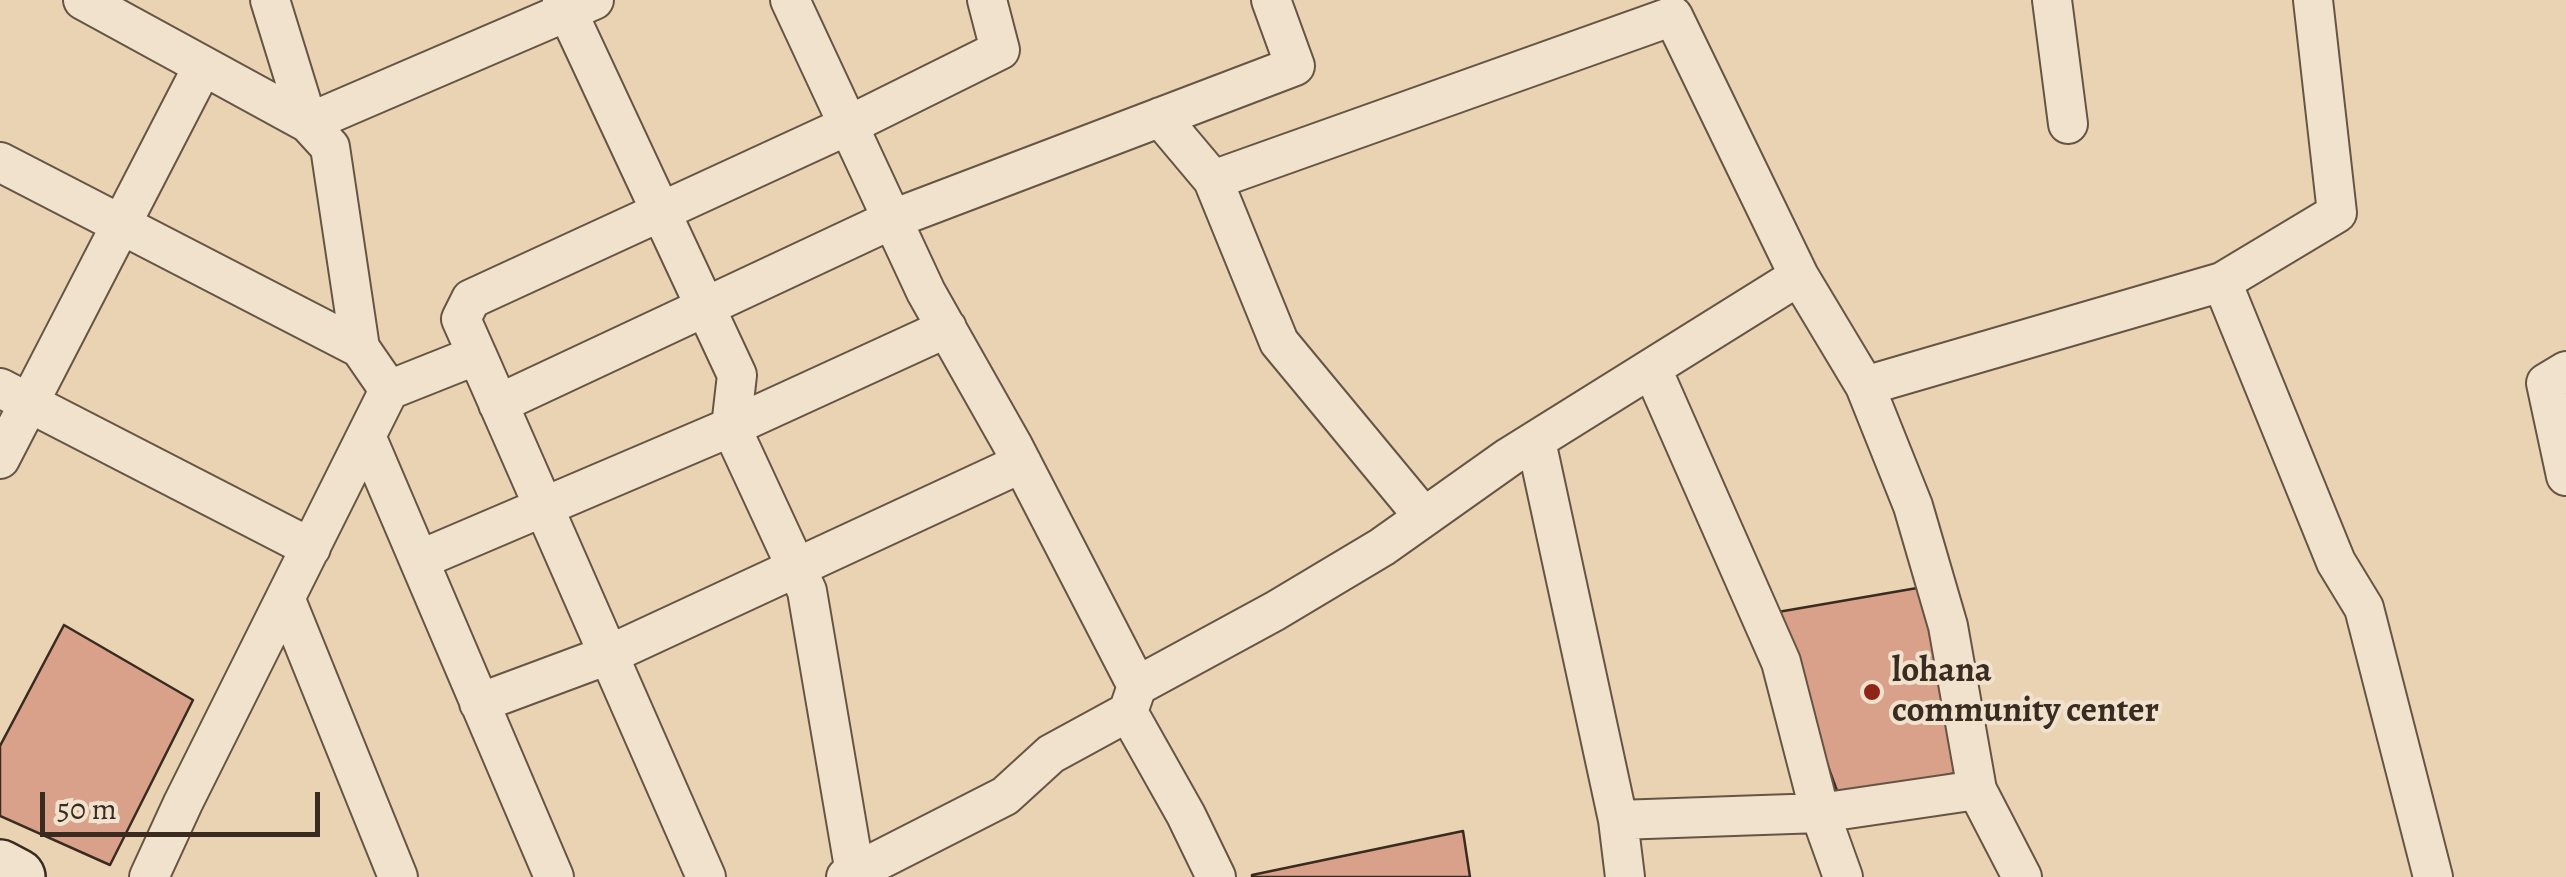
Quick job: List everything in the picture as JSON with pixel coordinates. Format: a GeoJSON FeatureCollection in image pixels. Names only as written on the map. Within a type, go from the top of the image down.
{"type":"FeatureCollection","features":[{"type":"Feature","properties":{"kind":"main road"},"geometry":{"type":"LineString","coordinates":[[0,868],[16,877]]}},
{"type":"Feature","properties":{"kind":"street"},"geometry":{"type":"LineString","coordinates":[[84,0],[308,123],[330,147],[360,348],[389,390]]}},
{"type":"Feature","properties":{"kind":"street"},"geometry":{"type":"LineString","coordinates":[[270,0],[308,123]]}},
{"type":"Feature","properties":{"kind":"street"},"geometry":{"type":"LineString","coordinates":[[790,0],[926,292],[1022,463],[1216,877]]}},
{"type":"Feature","properties":{"kind":"street"},"geometry":{"type":"LineString","coordinates":[[706,877],[460,319],[470,299],[849,125],[1000,50],[987,0]]}},
{"type":"Feature","properties":{"kind":"street"},"geometry":{"type":"LineString","coordinates":[[498,404],[893,219],[1295,66],[1271,0]]}},
{"type":"Feature","properties":{"kind":"street"},"geometry":{"type":"LineString","coordinates":[[2052,0],[2068,124]]}},
{"type":"Feature","properties":{"kind":"street"},"geometry":{"type":"LineString","coordinates":[[1865,386],[2222,282],[2338,213],[2313,0]]}},
{"type":"Feature","properties":{"kind":"street"},"geometry":{"type":"LineString","coordinates":[[308,123],[574,4],[661,212],[737,375],[731,427],[807,591],[851,875],[1005,796],[1051,754],[1133,699],[1382,547],[1536,440],[1799,276]]}},
{"type":"Feature","properties":{"kind":"street"},"geometry":{"type":"LineString","coordinates":[[1213,180],[1670,8],[1799,276],[1865,386],[1912,506],[1948,626],[1978,790],[2028,876]]}},
{"type":"Feature","properties":{"kind":"street"},"geometry":{"type":"LineString","coordinates":[[0,459],[14,395],[121,224],[203,66]]}},
{"type":"Feature","properties":{"kind":"street"},"geometry":{"type":"LineString","coordinates":[[1160,117],[1213,180],[1279,342],[1424,518]]}},
{"type":"Feature","properties":{"kind":"street"},"geometry":{"type":"LineString","coordinates":[[0,162],[360,348]]}},
{"type":"Feature","properties":{"kind":"street"},"geometry":{"type":"LineString","coordinates":[[2222,282],[2336,562],[2364,608],[2433,877]]}},
{"type":"Feature","properties":{"kind":"street"},"geometry":{"type":"LineString","coordinates":[[419,560],[731,427],[946,328]]}},
{"type":"Feature","properties":{"kind":"street"},"geometry":{"type":"LineString","coordinates":[[149,877],[182,803],[389,390],[477,356]]}},
{"type":"Feature","properties":{"kind":"street"},"geometry":{"type":"LineString","coordinates":[[1652,369],[1781,662],[1820,813],[1843,877]]}},
{"type":"Feature","properties":{"kind":"street"},"geometry":{"type":"LineString","coordinates":[[2566,370],[2546,383],[2566,476]]}},
{"type":"Feature","properties":{"kind":"street"},"geometry":{"type":"LineString","coordinates":[[14,395],[311,548]]}},
{"type":"Feature","properties":{"kind":"street"},"geometry":{"type":"LineString","coordinates":[[366,436],[554,877]]}},
{"type":"Feature","properties":{"kind":"street"},"geometry":{"type":"LineString","coordinates":[[1536,440],[1618,820],[1625,877]]}},
{"type":"Feature","properties":{"kind":"street"},"geometry":{"type":"LineString","coordinates":[[480,702],[608,654],[1022,463]]}},
{"type":"Feature","properties":{"kind":"street"},"geometry":{"type":"LineString","coordinates":[[286,600],[398,877]]}},
{"type":"Feature","properties":{"kind":"street"},"geometry":{"type":"LineString","coordinates":[[1618,820],[1820,813],[1978,790]]}},
{"type":"Feature","properties":{"kind":"building","name":"lohana community center"},"geometry":{"type":"Polygon","coordinates":[[[1923,587],[1960,772],[1840,799],[1772,613],[1923,587]]]}},
{"type":"Feature","properties":{"kind":"building"},"geometry":{"type":"Polygon","coordinates":[[[64,625],[193,700],[110,865],[0,816],[0,746],[64,625]]]}},
{"type":"Feature","properties":{"kind":"building"},"geometry":{"type":"Polygon","coordinates":[[[1463,831],[1470,877],[1252,877],[1252,875],[1463,831]]]}},
{"type":"Feature","properties":{"kind":"place","name":"lohana community center"},"geometry":{"type":"Point","coordinates":[1872,692]}}]}
